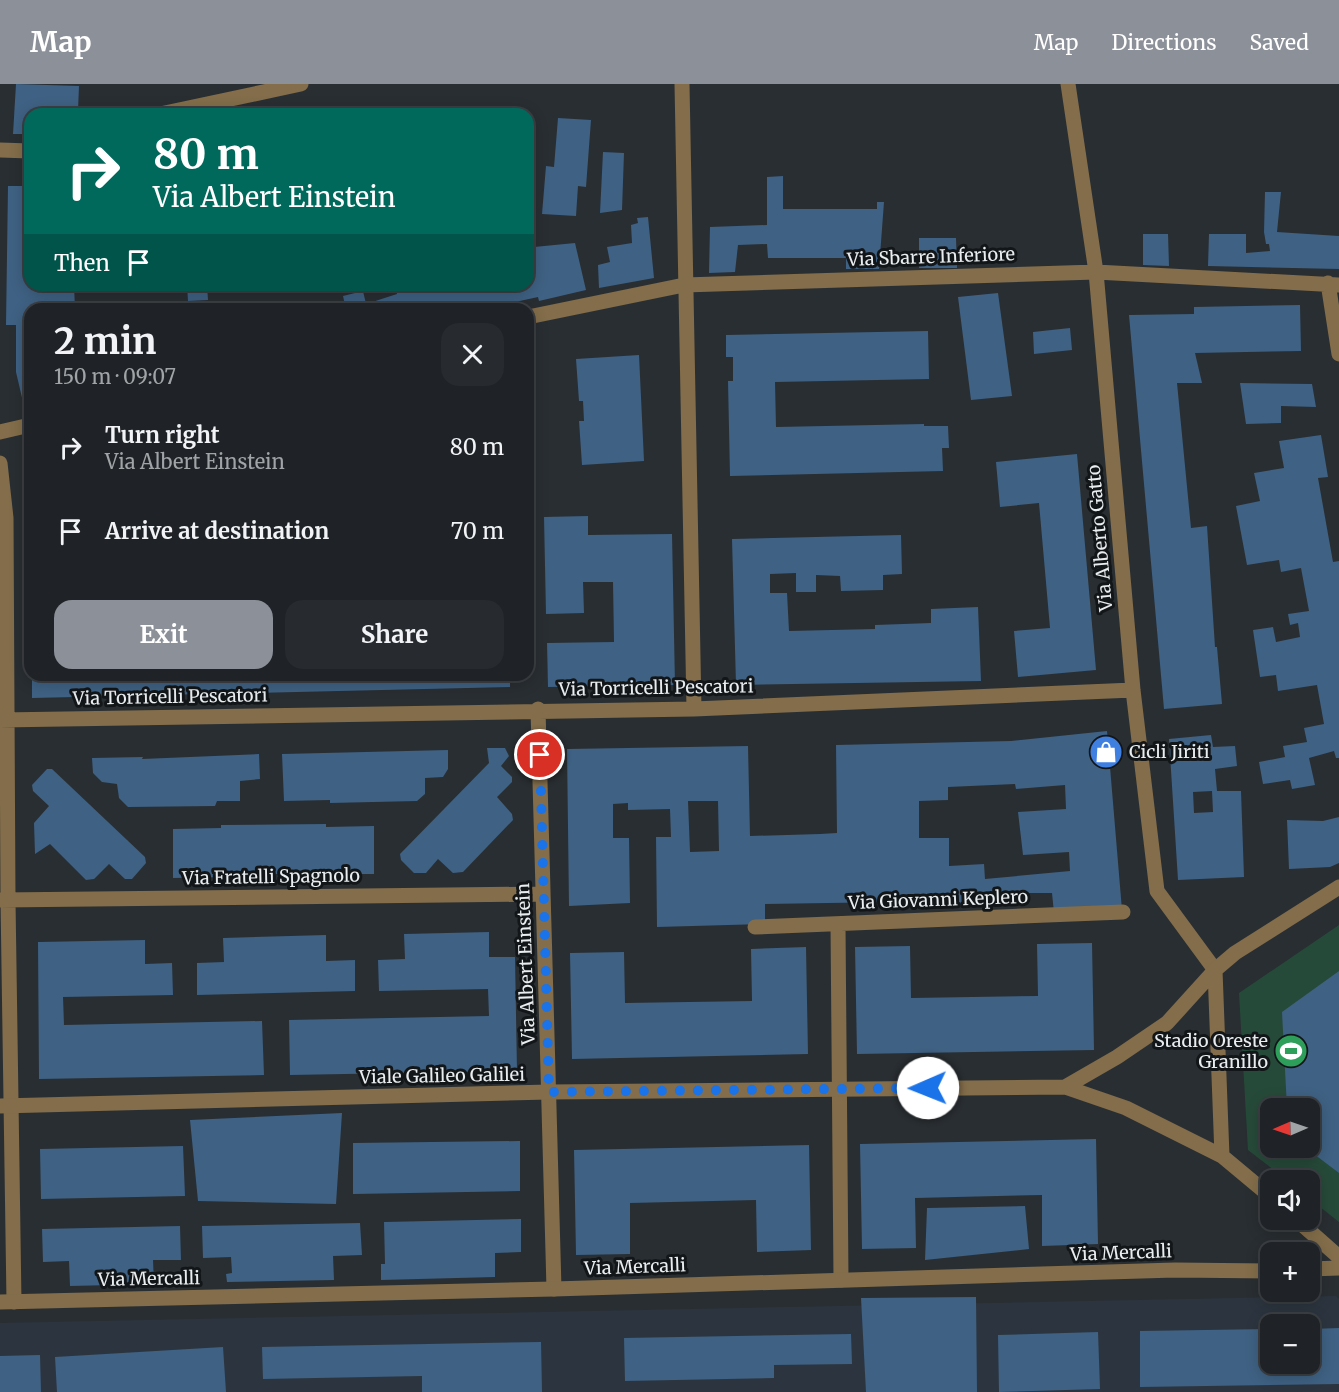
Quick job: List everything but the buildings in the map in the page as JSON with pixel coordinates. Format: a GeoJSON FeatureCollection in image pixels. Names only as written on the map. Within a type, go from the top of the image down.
{"type":"FeatureCollection","features":[{"type":"Feature","properties":{"kind":"street"},"geometry":{"type":"LineString","coordinates":[[188,108],[301,84]]}},
{"type":"Feature","properties":{"kind":"street"},"geometry":{"type":"LineString","coordinates":[[682,84],[684,285],[694,709]]}},
{"type":"Feature","properties":{"kind":"street","name":"Via Alberto Gatto"},"geometry":{"type":"LineString","coordinates":[[1068,84],[1096,272],[1133,690],[1156,891],[1215,970]]}},
{"type":"Feature","properties":{"kind":"street"},"geometry":{"type":"LineString","coordinates":[[0,150],[24,151]]}},
{"type":"Feature","properties":{"kind":"street","name":"Via Sbarre Inferiore"},"geometry":{"type":"LineString","coordinates":[[534,316],[684,285],[1096,272],[1334,284]]}},
{"type":"Feature","properties":{"kind":"street"},"geometry":{"type":"LineString","coordinates":[[1334,284],[1339,354]]}},
{"type":"Feature","properties":{"kind":"street"},"geometry":{"type":"LineString","coordinates":[[0,432],[24,426]]}},
{"type":"Feature","properties":{"kind":"street"},"geometry":{"type":"LineString","coordinates":[[0,463],[6,518],[3,719],[7,1302]]}},
{"type":"Feature","properties":{"kind":"street","name":"Via Torricelli Pescatori"},"geometry":{"type":"LineString","coordinates":[[3,719],[694,709],[1133,690]]}},
{"type":"Feature","properties":{"kind":"street","name":"Via Albert Einstein"},"geometry":{"type":"LineString","coordinates":[[538,710],[554,1290]]}},
{"type":"Feature","properties":{"kind":"street"},"geometry":{"type":"LineString","coordinates":[[1065,1087],[1117,1057],[1167,1023],[1215,970],[1235,953],[1339,887]]}},
{"type":"Feature","properties":{"kind":"street","name":"Via Fratelli Spagnolo"},"geometry":{"type":"LineString","coordinates":[[4,900],[543,894]]}},
{"type":"Feature","properties":{"kind":"street","name":"Via Giovanni Keplero"},"geometry":{"type":"LineString","coordinates":[[755,927],[1123,912]]}},
{"type":"Feature","properties":{"kind":"street"},"geometry":{"type":"LineString","coordinates":[[838,924],[838,1089],[842,1280]]}},
{"type":"Feature","properties":{"kind":"street"},"geometry":{"type":"LineString","coordinates":[[1215,970],[1222,1156]]}},
{"type":"Feature","properties":{"kind":"street"},"geometry":{"type":"LineString","coordinates":[[1065,1087],[1126,1108],[1222,1156],[1260,1188]]}},
{"type":"Feature","properties":{"kind":"street","name":"Viale Galileo Galilei"},"geometry":{"type":"LineString","coordinates":[[6,1106],[549,1092],[1065,1087]]}},
{"type":"Feature","properties":{"kind":"street"},"geometry":{"type":"LineString","coordinates":[[1308,1230],[1339,1257]]}},
{"type":"Feature","properties":{"kind":"street"},"geometry":{"type":"LineString","coordinates":[[1320,1269],[1339,1268]]}},
{"type":"Feature","properties":{"kind":"street","name":"Via Mercalli"},"geometry":{"type":"LineString","coordinates":[[7,1302],[554,1290],[1175,1270],[1260,1271]]}},
{"type":"Feature","properties":{"kind":"shaded area"},"geometry":{"type":"Polygon","coordinates":[[[1320,1296],[1336,1296],[1339,1299],[1339,1392],[0,1392],[0,1323],[1260,1298],[1260,1302],[1320,1302],[1320,1296]]]}},
{"type":"Feature","properties":{"kind":"green space","name":"Stadio Oreste Granillo"},"geometry":{"type":"Polygon","coordinates":[[[1339,925],[1339,1222],[1320,1207],[1320,1170],[1274,1170],[1248,1150],[1239,993],[1339,925]]]}},
{"type":"Feature","properties":{"kind":"place","name":"Cicli Jiriti"},"geometry":{"type":"Point","coordinates":[1106,752]}},
{"type":"Feature","properties":{"kind":"place","name":"Stadio Oreste Granillo"},"geometry":{"type":"Point","coordinates":[1291,1051]}},
{"type":"Feature","properties":{"kind":"route"},"geometry":{"type":"LineString","coordinates":[[540,755],[549,1092],[928,1088]]}}]}
